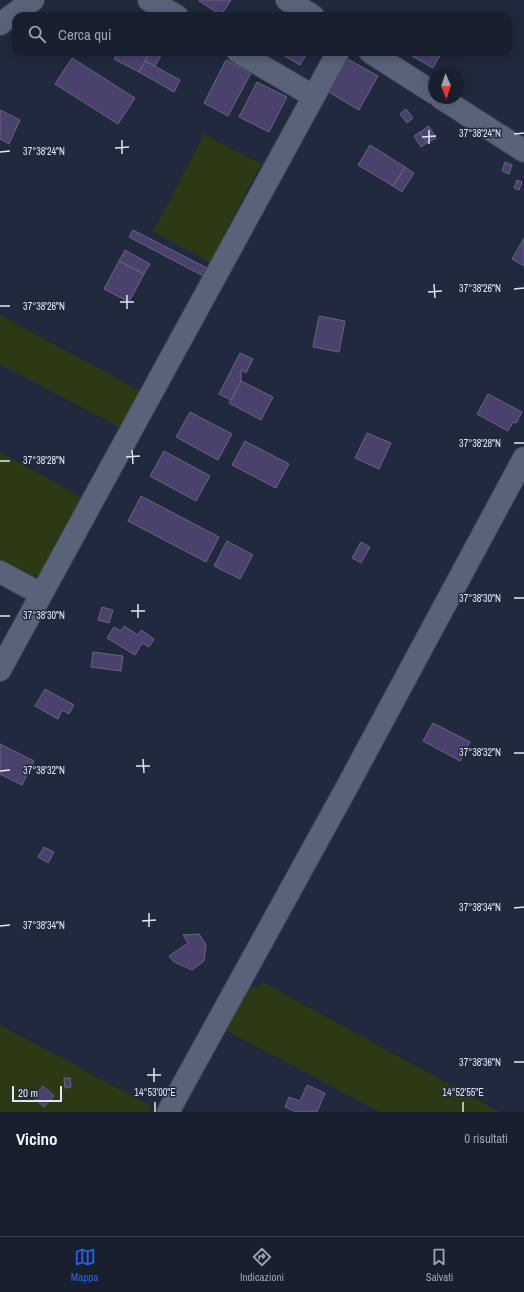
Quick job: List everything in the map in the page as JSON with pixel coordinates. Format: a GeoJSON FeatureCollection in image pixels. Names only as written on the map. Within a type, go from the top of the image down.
{"type":"FeatureCollection","features":[{"type":"Feature","properties":{"kind":"street"},"geometry":{"type":"LineString","coordinates":[[16,12],[33,0]]}},
{"type":"Feature","properties":{"kind":"street"},"geometry":{"type":"LineString","coordinates":[[149,0],[170,12]]}},
{"type":"Feature","properties":{"kind":"street"},"geometry":{"type":"LineString","coordinates":[[287,0],[306,12]]}},
{"type":"Feature","properties":{"kind":"street"},"geometry":{"type":"LineString","coordinates":[[0,24],[12,15]]}},
{"type":"Feature","properties":{"kind":"street"},"geometry":{"type":"LineString","coordinates":[[245,56],[314,96]]}},
{"type":"Feature","properties":{"kind":"street"},"geometry":{"type":"LineString","coordinates":[[0,670],[336,56]]}},
{"type":"Feature","properties":{"kind":"street"},"geometry":{"type":"LineString","coordinates":[[376,56],[428,89]]}},
{"type":"Feature","properties":{"kind":"street"},"geometry":{"type":"LineString","coordinates":[[450,104],[524,151]]}},
{"type":"Feature","properties":{"kind":"street"},"geometry":{"type":"LineString","coordinates":[[168,1112],[344,792],[524,458]]}},
{"type":"Feature","properties":{"kind":"street"},"geometry":{"type":"LineString","coordinates":[[0,572],[41,594]]}},
{"type":"Feature","properties":{"kind":"green space"},"geometry":{"type":"Polygon","coordinates":[[[204,134],[261,164],[210,262],[153,232],[204,134]]]}},
{"type":"Feature","properties":{"kind":"green space"},"geometry":{"type":"Polygon","coordinates":[[[0,315],[140,391],[119,427],[0,364],[0,315]]]}},
{"type":"Feature","properties":{"kind":"green space"},"geometry":{"type":"Polygon","coordinates":[[[0,452],[83,498],[38,585],[0,564],[0,452]]]}},
{"type":"Feature","properties":{"kind":"green space"},"geometry":{"type":"Polygon","coordinates":[[[262,982],[500,1112],[380,1112],[227,1031],[246,988],[260,987],[262,982]]]}},
{"type":"Feature","properties":{"kind":"green space"},"geometry":{"type":"Polygon","coordinates":[[[0,1025],[151,1106],[148,1112],[0,1112],[0,1025]]]}},
{"type":"Feature","properties":{"kind":"building"},"geometry":{"type":"Polygon","coordinates":[[[231,0],[223,12],[216,12],[199,1],[231,0]]]}},
{"type":"Feature","properties":{"kind":"building"},"geometry":{"type":"Polygon","coordinates":[[[116,56],[148,56],[139,72],[114,59],[116,56]]]}},
{"type":"Feature","properties":{"kind":"building"},"geometry":{"type":"Polygon","coordinates":[[[148,56],[161,56],[155,66],[145,61],[148,56]]]}},
{"type":"Feature","properties":{"kind":"building"},"geometry":{"type":"Polygon","coordinates":[[[285,56],[305,56],[300,65],[285,56]]]}},
{"type":"Feature","properties":{"kind":"building"},"geometry":{"type":"Polygon","coordinates":[[[412,56],[440,56],[433,68],[412,56]]]}},
{"type":"Feature","properties":{"kind":"building"},"geometry":{"type":"Polygon","coordinates":[[[72,58],[135,98],[118,124],[55,84],[72,58]]]}},
{"type":"Feature","properties":{"kind":"building"},"geometry":{"type":"Polygon","coordinates":[[[346,58],[378,76],[359,110],[327,91],[346,58]]]}},
{"type":"Feature","properties":{"kind":"building"},"geometry":{"type":"Polygon","coordinates":[[[226,60],[251,73],[228,116],[204,103],[226,60]]]}},
{"type":"Feature","properties":{"kind":"building"},"geometry":{"type":"Polygon","coordinates":[[[145,61],[180,80],[174,92],[139,72],[145,61]]]}},
{"type":"Feature","properties":{"kind":"building"},"geometry":{"type":"Polygon","coordinates":[[[257,82],[287,97],[269,132],[239,117],[257,82]]]}},
{"type":"Feature","properties":{"kind":"building"},"geometry":{"type":"Polygon","coordinates":[[[406,109],[413,118],[407,123],[400,114],[406,109]]]}},
{"type":"Feature","properties":{"kind":"building"},"geometry":{"type":"Polygon","coordinates":[[[0,110],[20,120],[9,144],[0,139],[0,110]]]}},
{"type":"Feature","properties":{"kind":"building"},"geometry":{"type":"Polygon","coordinates":[[[429,126],[436,138],[427,143],[420,132],[429,126]]]}},
{"type":"Feature","properties":{"kind":"building"},"geometry":{"type":"Polygon","coordinates":[[[420,132],[427,143],[421,147],[414,136],[420,132]]]}},
{"type":"Feature","properties":{"kind":"building"},"geometry":{"type":"Polygon","coordinates":[[[370,145],[405,167],[393,186],[358,165],[370,145]]]}},
{"type":"Feature","properties":{"kind":"building"},"geometry":{"type":"Polygon","coordinates":[[[505,162],[512,165],[509,174],[502,171],[505,162]]]}},
{"type":"Feature","properties":{"kind":"building"},"geometry":{"type":"Polygon","coordinates":[[[405,167],[414,173],[402,192],[393,186],[405,167]]]}},
{"type":"Feature","properties":{"kind":"building"},"geometry":{"type":"Polygon","coordinates":[[[517,180],[522,182],[519,190],[514,188],[517,180]]]}},
{"type":"Feature","properties":{"kind":"building"},"geometry":{"type":"Polygon","coordinates":[[[133,230],[211,270],[207,278],[129,237],[133,230]]]}},
{"type":"Feature","properties":{"kind":"building"},"geometry":{"type":"Polygon","coordinates":[[[524,238],[524,266],[512,259],[524,238]]]}},
{"type":"Feature","properties":{"kind":"building"},"geometry":{"type":"Polygon","coordinates":[[[125,250],[150,264],[144,274],[119,261],[125,250]]]}},
{"type":"Feature","properties":{"kind":"building"},"geometry":{"type":"Polygon","coordinates":[[[119,261],[144,274],[129,302],[104,289],[119,261]]]}},
{"type":"Feature","properties":{"kind":"building"},"geometry":{"type":"Polygon","coordinates":[[[319,316],[345,321],[339,352],[313,347],[319,316]]]}},
{"type":"Feature","properties":{"kind":"building"},"geometry":{"type":"Polygon","coordinates":[[[240,353],[253,359],[246,373],[241,370],[241,381],[231,400],[219,394],[240,353]]]}},
{"type":"Feature","properties":{"kind":"building"},"geometry":{"type":"Polygon","coordinates":[[[241,381],[273,397],[261,420],[229,403],[241,381]]]}},
{"type":"Feature","properties":{"kind":"building"},"geometry":{"type":"Polygon","coordinates":[[[488,394],[522,412],[516,423],[513,422],[508,431],[477,414],[488,394]]]}},
{"type":"Feature","properties":{"kind":"building"},"geometry":{"type":"Polygon","coordinates":[[[190,412],[232,434],[218,460],[176,437],[190,412]]]}},
{"type":"Feature","properties":{"kind":"building"},"geometry":{"type":"Polygon","coordinates":[[[367,433],[391,443],[379,469],[355,458],[367,433]]]}},
{"type":"Feature","properties":{"kind":"building"},"geometry":{"type":"Polygon","coordinates":[[[245,441],[289,464],[276,488],[232,465],[245,441]]]}},
{"type":"Feature","properties":{"kind":"building"},"geometry":{"type":"Polygon","coordinates":[[[164,451],[210,476],[196,501],[150,476],[164,451]]]}},
{"type":"Feature","properties":{"kind":"building"},"geometry":{"type":"Polygon","coordinates":[[[141,496],[219,537],[206,562],[128,521],[141,496]]]}},
{"type":"Feature","properties":{"kind":"building"},"geometry":{"type":"Polygon","coordinates":[[[227,541],[253,555],[240,579],[214,566],[227,541]]]}},
{"type":"Feature","properties":{"kind":"building"},"geometry":{"type":"Polygon","coordinates":[[[361,542],[370,547],[361,563],[352,558],[361,542]]]}},
{"type":"Feature","properties":{"kind":"building"},"geometry":{"type":"Polygon","coordinates":[[[102,607],[113,610],[109,623],[98,620],[102,607]]]}},
{"type":"Feature","properties":{"kind":"building"},"geometry":{"type":"Polygon","coordinates":[[[124,626],[138,635],[141,630],[154,639],[149,647],[142,643],[135,655],[107,638],[114,627],[121,631],[124,626]]]}},
{"type":"Feature","properties":{"kind":"building"},"geometry":{"type":"Polygon","coordinates":[[[93,652],[123,656],[121,671],[91,667],[93,652]]]}},
{"type":"Feature","properties":{"kind":"building"},"geometry":{"type":"Polygon","coordinates":[[[45,689],[74,705],[69,714],[62,710],[58,719],[35,706],[45,689]]]}},
{"type":"Feature","properties":{"kind":"building"},"geometry":{"type":"Polygon","coordinates":[[[433,723],[470,742],[460,761],[423,741],[433,723]]]}},
{"type":"Feature","properties":{"kind":"building"},"geometry":{"type":"Polygon","coordinates":[[[0,744],[34,761],[22,785],[0,774],[0,744]]]}},
{"type":"Feature","properties":{"kind":"building"},"geometry":{"type":"Polygon","coordinates":[[[44,847],[54,852],[48,863],[38,857],[44,847]]]}},
{"type":"Feature","properties":{"kind":"building"},"geometry":{"type":"Polygon","coordinates":[[[199,934],[206,945],[204,961],[192,970],[174,962],[169,956],[188,943],[183,935],[199,934]]]}},
{"type":"Feature","properties":{"kind":"building"},"geometry":{"type":"Polygon","coordinates":[[[64,1078],[70,1078],[71,1087],[65,1088],[64,1078]]]}},
{"type":"Feature","properties":{"kind":"building"},"geometry":{"type":"Polygon","coordinates":[[[307,1085],[325,1093],[317,1112],[296,1112],[285,1107],[289,1097],[300,1101],[307,1085]]]}},
{"type":"Feature","properties":{"kind":"building"},"geometry":{"type":"Polygon","coordinates":[[[43,1086],[54,1096],[44,1107],[33,1097],[43,1086]]]}}]}
